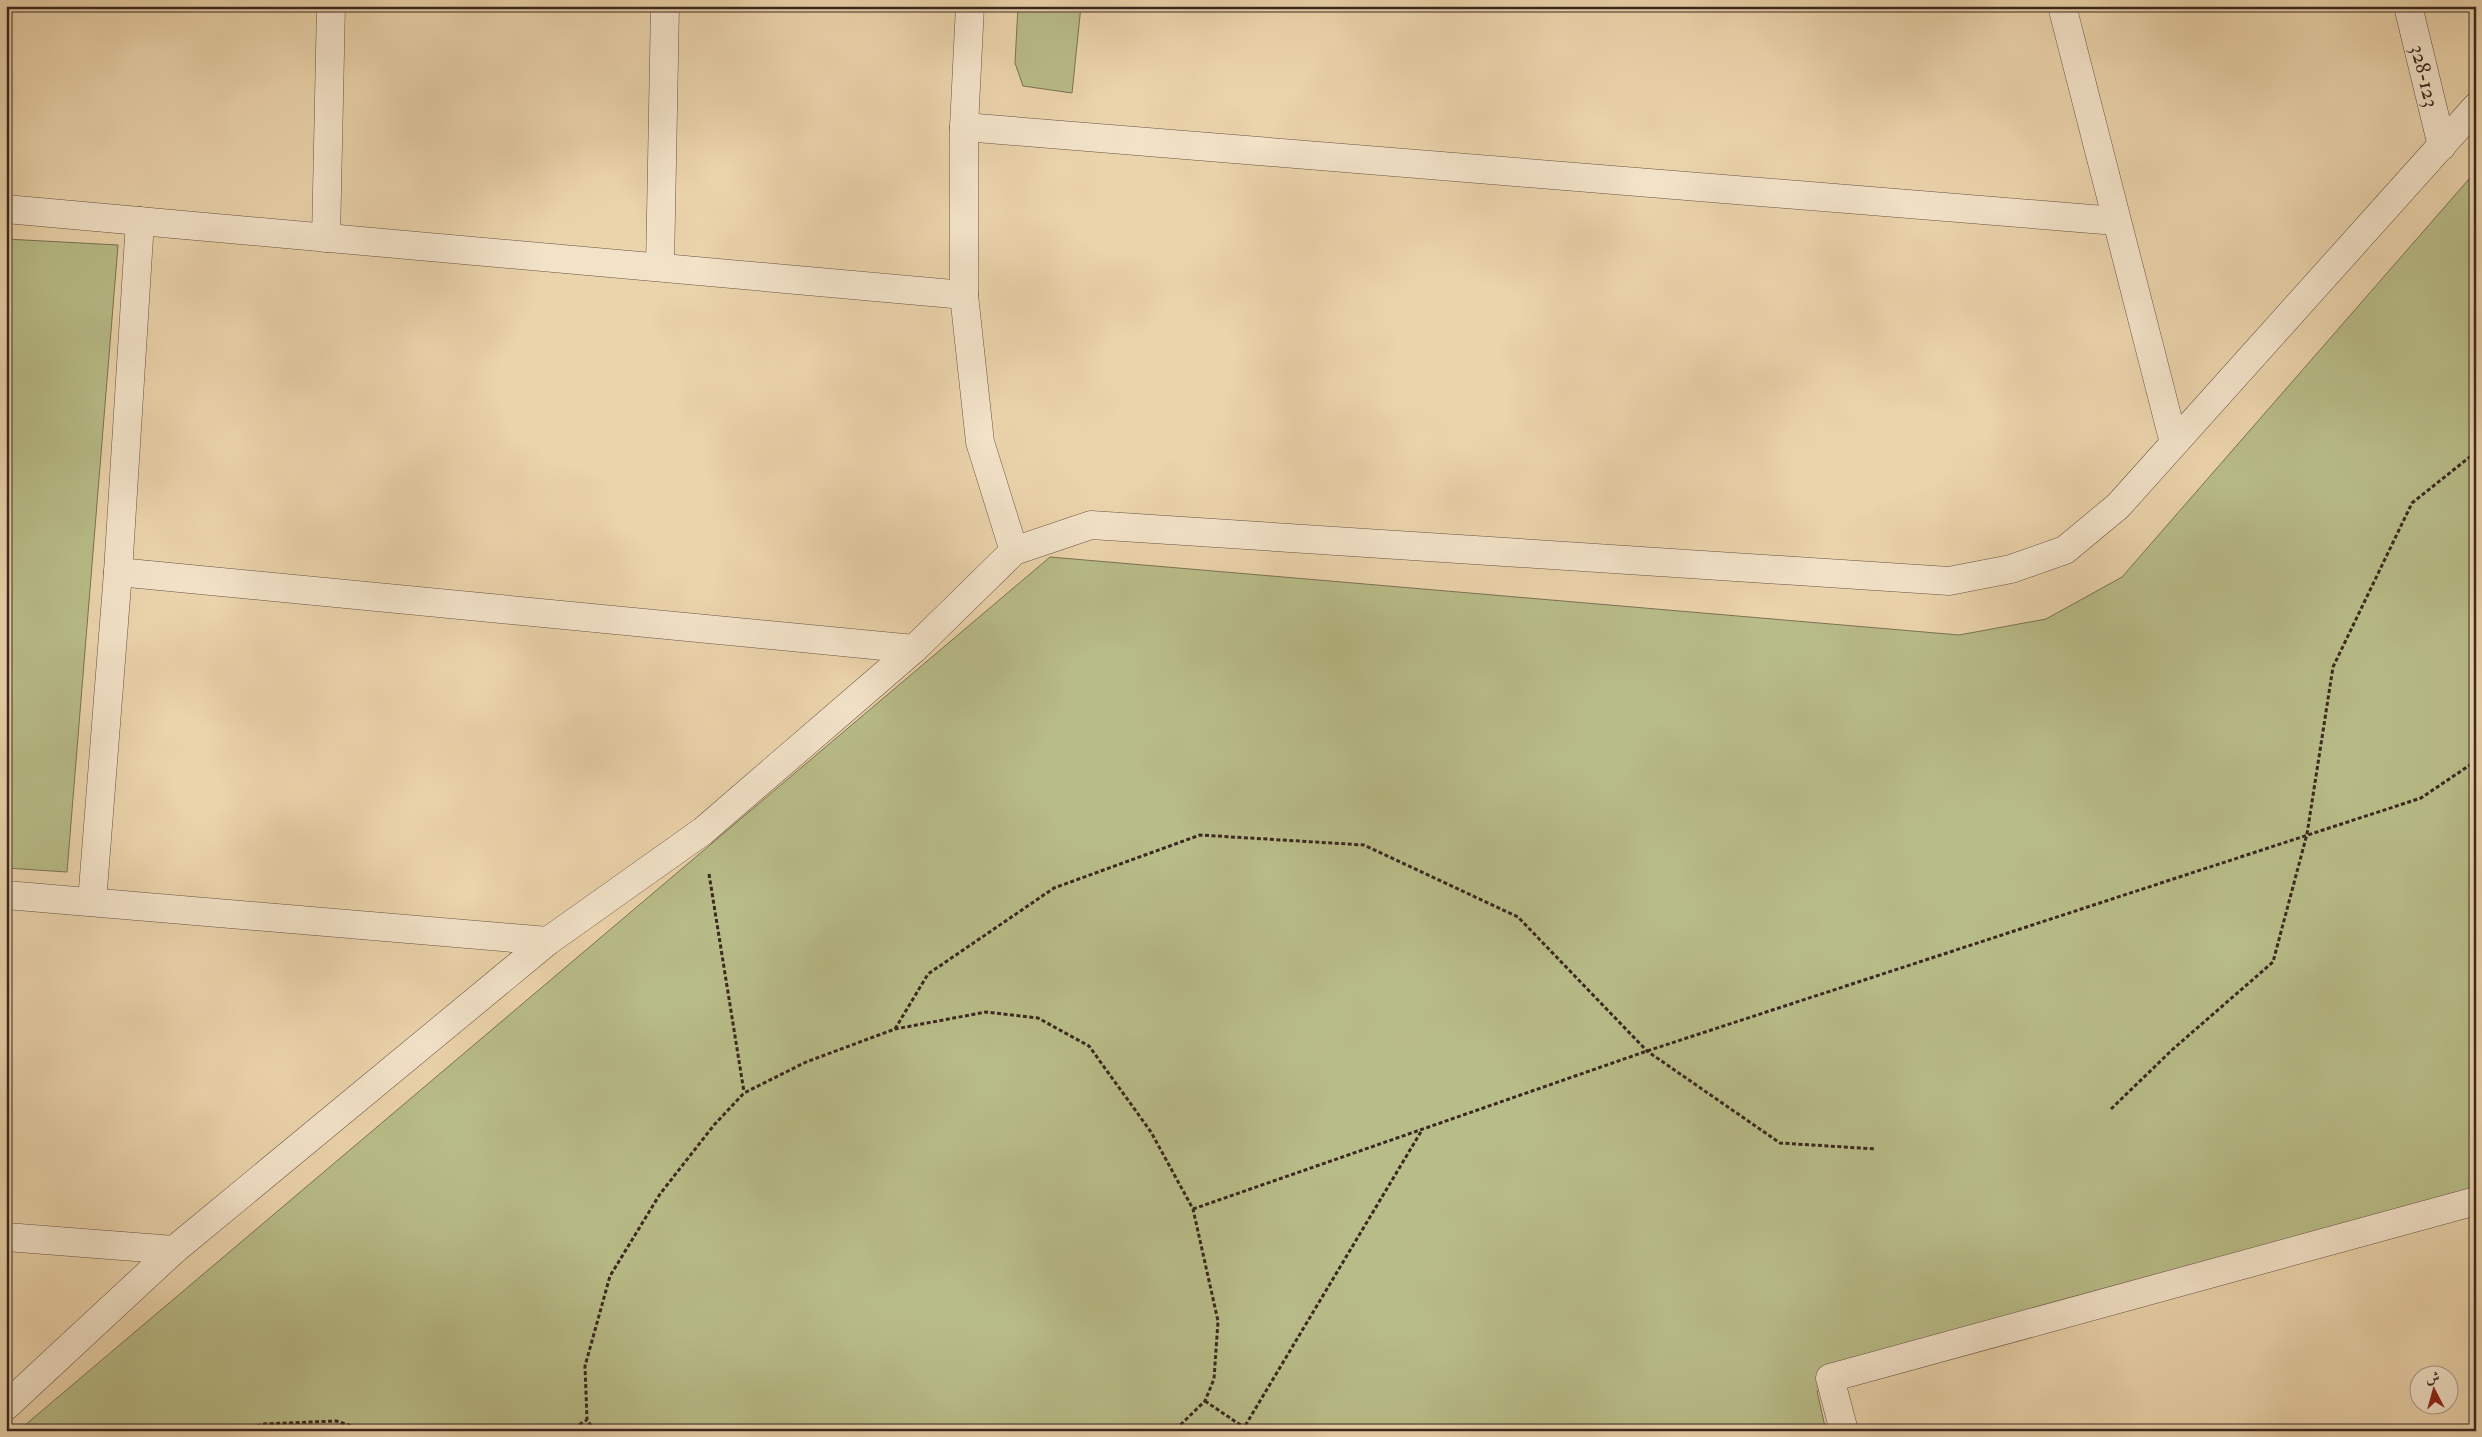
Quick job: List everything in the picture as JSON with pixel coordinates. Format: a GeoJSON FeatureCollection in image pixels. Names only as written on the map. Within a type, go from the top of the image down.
{"type":"FeatureCollection","features":[{"type":"Feature","properties":{"kind":"street"},"geometry":{"type":"LineString","coordinates":[[326,238],[331,6]]}},
{"type":"Feature","properties":{"kind":"street"},"geometry":{"type":"LineString","coordinates":[[660,267],[665,6]]}},
{"type":"Feature","properties":{"kind":"street"},"geometry":{"type":"LineString","coordinates":[[970,6],[964,127],[964,295],[980,442],[1014,550]]}},
{"type":"Feature","properties":{"kind":"street"},"geometry":{"type":"LineString","coordinates":[[2062,6],[2174,443]]}},
{"type":"Feature","properties":{"kind":"street","name":"328-123"},"geometry":{"type":"LineString","coordinates":[[2408,6],[2442,146]]}},
{"type":"Feature","properties":{"kind":"street"},"geometry":{"type":"LineString","coordinates":[[6,1406],[174,1250],[548,941],[703,831],[914,648],[1014,550],[1091,525],[1950,581],[2010,569],[2065,550],[2118,506],[2476,107]]}},
{"type":"Feature","properties":{"kind":"street"},"geometry":{"type":"LineString","coordinates":[[964,127],[2116,221]]}},
{"type":"Feature","properties":{"kind":"street"},"geometry":{"type":"LineString","coordinates":[[6,209],[964,295]]}},
{"type":"Feature","properties":{"kind":"street"},"geometry":{"type":"LineString","coordinates":[[92,902],[118,572],[140,221]]}},
{"type":"Feature","properties":{"kind":"street"},"geometry":{"type":"LineString","coordinates":[[118,572],[914,648]]}},
{"type":"Feature","properties":{"kind":"street"},"geometry":{"type":"LineString","coordinates":[[6,895],[548,941]]}},
{"type":"Feature","properties":{"kind":"street"},"geometry":{"type":"LineString","coordinates":[[1844,1431],[1830,1378],[2476,1201]]}},
{"type":"Feature","properties":{"kind":"street"},"geometry":{"type":"LineString","coordinates":[[6,1237],[174,1250]]}},
{"type":"Feature","properties":{"kind":"path"},"geometry":{"type":"LineString","coordinates":[[2110,1110],[2173,1049],[2273,962],[2307,834],[2333,667],[2412,503],[2476,452]]}},
{"type":"Feature","properties":{"kind":"path"},"geometry":{"type":"LineString","coordinates":[[1193,1209],[1647,1051],[2421,798],[2476,761]]}},
{"type":"Feature","properties":{"kind":"path"},"geometry":{"type":"LineString","coordinates":[[703,831],[744,1093]]}},
{"type":"Feature","properties":{"kind":"path"},"geometry":{"type":"LineString","coordinates":[[895,1030],[928,974],[1054,888],[1200,835],[1364,845],[1518,917],[1647,1051],[1780,1143],[1876,1149]]}},
{"type":"Feature","properties":{"kind":"path"},"geometry":{"type":"LineString","coordinates":[[595,1431],[587,1420],[585,1366],[610,1276],[660,1194],[714,1125],[744,1093],[806,1062],[895,1030],[986,1012],[1038,1018],[1089,1046],[1151,1132],[1193,1209],[1218,1321],[1214,1379],[1205,1401],[1174,1431]]}},
{"type":"Feature","properties":{"kind":"path"},"geometry":{"type":"LineString","coordinates":[[1205,1401],[1244,1429],[1422,1129]]}},
{"type":"Feature","properties":{"kind":"path"},"geometry":{"type":"LineString","coordinates":[[568,1431],[587,1420]]}},
{"type":"Feature","properties":{"kind":"path"},"geometry":{"type":"LineString","coordinates":[[245,1431],[262,1424],[336,1421],[368,1431]]}},
{"type":"Feature","properties":{"kind":"green space"},"geometry":{"type":"Polygon","coordinates":[[[1018,6],[1081,6],[1072,93],[1023,86],[1015,63],[1018,6]]]}},
{"type":"Feature","properties":{"kind":"green space"},"geometry":{"type":"Polygon","coordinates":[[[2476,171],[2476,1204],[1817,1391],[1826,1431],[18,1431],[1050,557],[1959,635],[2046,619],[2122,577],[2476,171]]]}},
{"type":"Feature","properties":{"kind":"green space"},"geometry":{"type":"Polygon","coordinates":[[[6,239],[118,245],[67,872],[6,868],[6,239]]]}}]}
